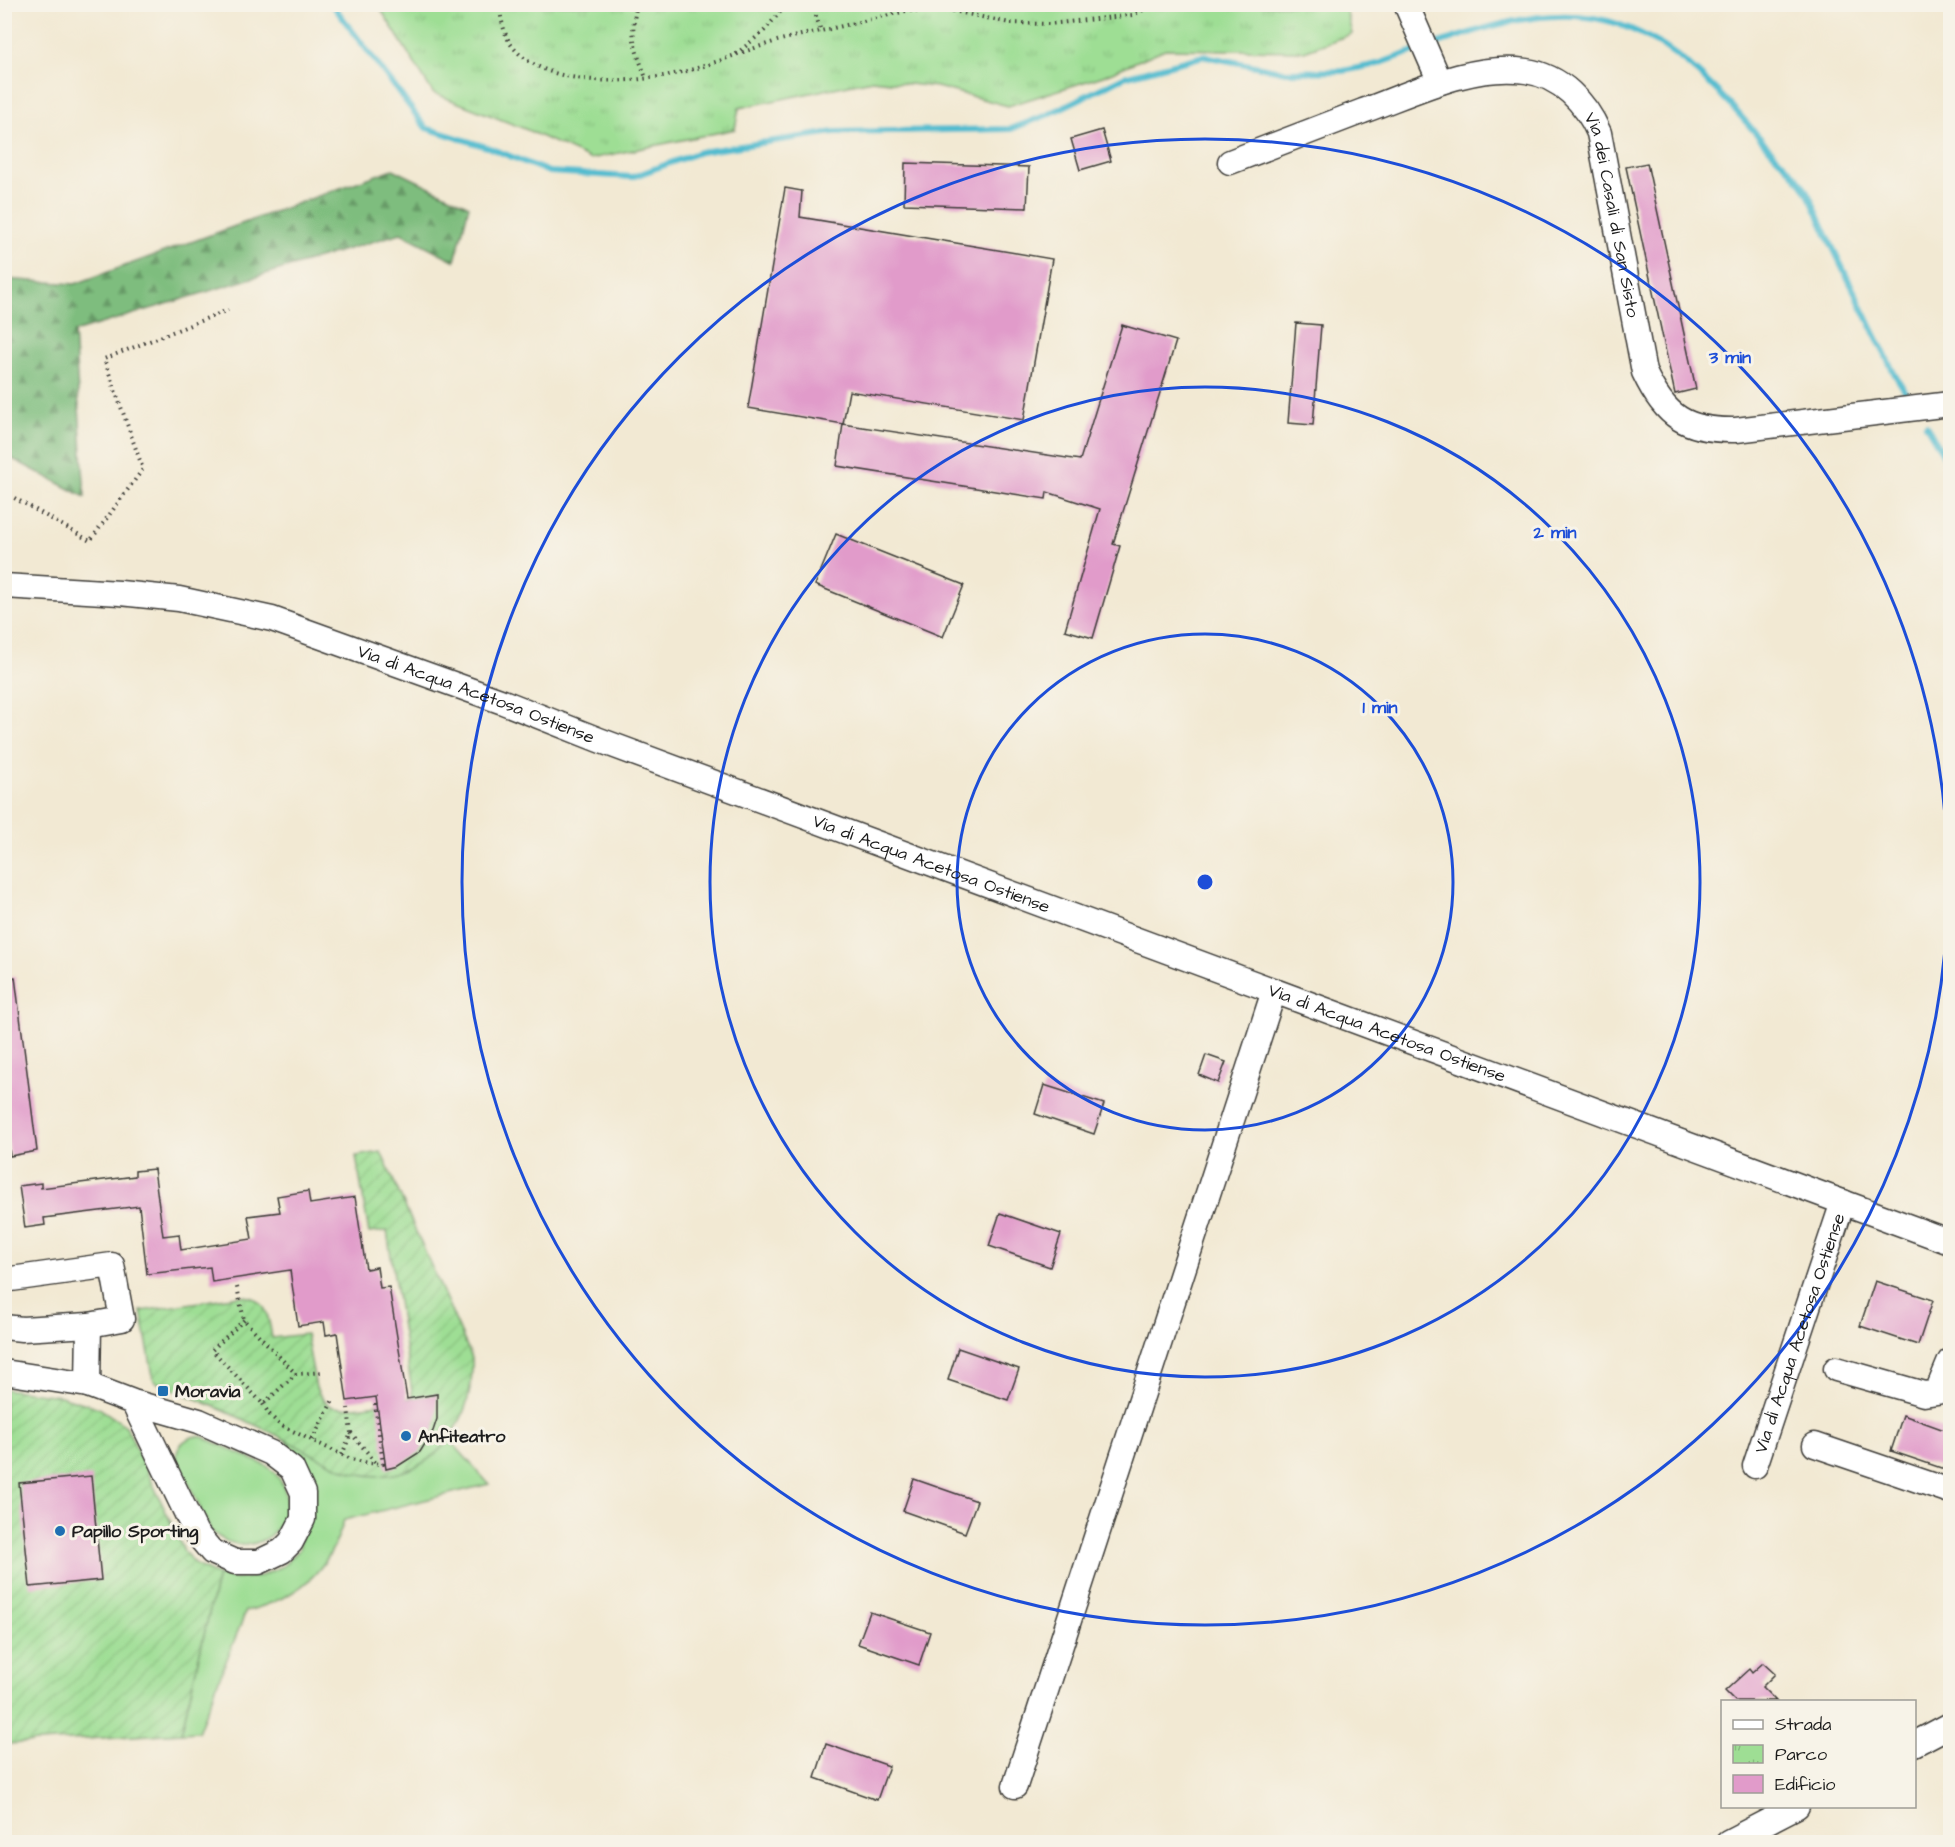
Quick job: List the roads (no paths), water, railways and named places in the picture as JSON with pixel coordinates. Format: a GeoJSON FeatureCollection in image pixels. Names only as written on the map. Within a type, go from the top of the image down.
{"type":"FeatureCollection","features":[{"type":"Feature","properties":{"kind":"street"},"geometry":{"type":"LineString","coordinates":[[1406,4],[1440,82]]}},
{"type":"Feature","properties":{"kind":"street","name":"Via dei Casali di San Sisto"},"geometry":{"type":"LineString","coordinates":[[1230,162],[1440,82],[1477,73],[1528,71],[1559,84],[1584,105],[1593,119],[1604,150],[1644,372],[1654,394],[1669,412],[1689,424],[1712,431],[1950,404]]}},
{"type":"Feature","properties":{"kind":"street","name":"Via di Acqua Acetosa Ostiense"},"geometry":{"type":"LineString","coordinates":[[4,586],[179,599],[272,619],[503,702],[1950,1242]]}},
{"type":"Feature","properties":{"kind":"street"},"geometry":{"type":"LineString","coordinates":[[1015,1786],[1274,991]]}},
{"type":"Feature","properties":{"kind":"street","name":"Via di Acqua Acetosa Ostiense"},"geometry":{"type":"LineString","coordinates":[[1755,1466],[1843,1202]]}},
{"type":"Feature","properties":{"kind":"street"},"geometry":{"type":"LineString","coordinates":[[4,1280],[112,1264],[122,1319],[89,1325],[22,1329],[4,1327]]}},
{"type":"Feature","properties":{"kind":"street"},"geometry":{"type":"LineString","coordinates":[[88,1385],[89,1325]]}},
{"type":"Feature","properties":{"kind":"street"},"geometry":{"type":"LineString","coordinates":[[1836,1369],[1924,1394],[1947,1383]]}},
{"type":"Feature","properties":{"kind":"street"},"geometry":{"type":"LineString","coordinates":[[4,1372],[88,1385],[133,1402],[199,1421],[271,1453],[292,1469],[303,1493],[305,1506],[303,1519],[291,1542],[282,1551],[259,1562],[235,1562],[212,1552],[196,1533],[133,1402]]}},
{"type":"Feature","properties":{"kind":"street"},"geometry":{"type":"LineString","coordinates":[[1815,1445],[1950,1491]]}},
{"type":"Feature","properties":{"kind":"street"},"geometry":{"type":"LineString","coordinates":[[1916,1743],[1950,1725]]}},
{"type":"Feature","properties":{"kind":"street"},"geometry":{"type":"LineString","coordinates":[[1728,1842],[1793,1808]]}},
{"type":"Feature","properties":{"kind":"waterway"},"geometry":{"type":"LineString","coordinates":[[332,4],[426,128],[490,148],[549,172],[632,177],[700,152],[834,132],[1011,129],[1047,115],[1124,77],[1204,56],[1286,72],[1343,71],[1378,64],[1420,49]]}},
{"type":"Feature","properties":{"kind":"waterway"},"geometry":{"type":"LineString","coordinates":[[1430,46],[1511,22],[1531,18],[1573,16],[1594,18],[1621,25],[1669,50],[1691,67],[1731,105],[1802,184],[1895,375],[1907,394]]}},
{"type":"Feature","properties":{"kind":"waterway"},"geometry":{"type":"LineString","coordinates":[[1926,425],[1950,466]]}},
{"type":"Feature","properties":{"kind":"place","name":"Moravia"},"geometry":{"type":"Point","coordinates":[163,1391]}},
{"type":"Feature","properties":{"kind":"place","name":"Anfiteatro"},"geometry":{"type":"Point","coordinates":[406,1436]}},
{"type":"Feature","properties":{"kind":"place","name":"Papillo Sporting"},"geometry":{"type":"Point","coordinates":[60,1531]}}]}
